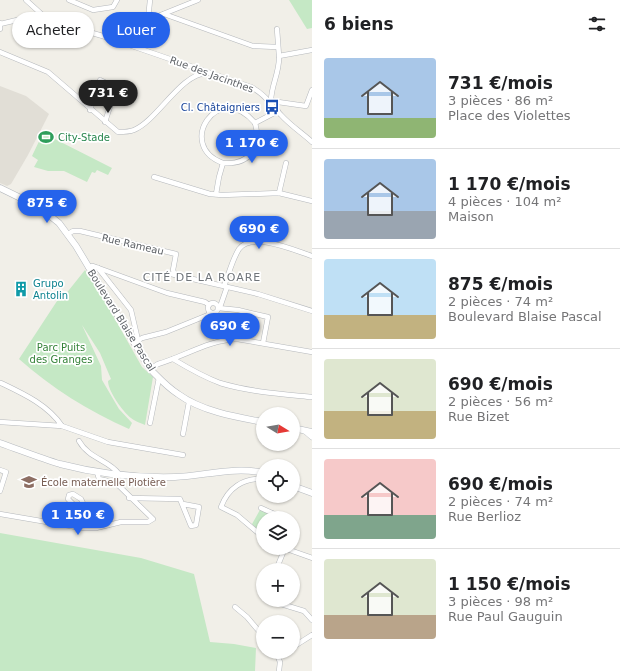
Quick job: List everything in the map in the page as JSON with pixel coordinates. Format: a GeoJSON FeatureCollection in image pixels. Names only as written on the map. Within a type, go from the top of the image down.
{"type":"FeatureCollection","features":[{"type":"Feature","properties":{"kind":"main road","name":"Boulevard Blaise Pascal"},"geometry":{"type":"LineString","coordinates":[[0,188],[45,211],[59,223],[68,234],[136,341],[150,369],[159,378],[178,395],[189,402],[222,413],[256,420]]}},
{"type":"Feature","properties":{"kind":"main road"},"geometry":{"type":"LineString","coordinates":[[0,443],[59,464],[97,472],[176,477],[243,471],[256,473]]}},
{"type":"Feature","properties":{"kind":"main road"},"geometry":{"type":"LineString","coordinates":[[300,489],[312,493]]}},
{"type":"Feature","properties":{"kind":"street"},"geometry":{"type":"LineString","coordinates":[[26,0],[39,12]]}},
{"type":"Feature","properties":{"kind":"street"},"geometry":{"type":"LineString","coordinates":[[69,0],[97,10],[113,7],[117,0]]}},
{"type":"Feature","properties":{"kind":"street"},"geometry":{"type":"LineString","coordinates":[[149,12],[150,0]]}},
{"type":"Feature","properties":{"kind":"street"},"geometry":{"type":"LineString","coordinates":[[169,12],[198,0]]}},
{"type":"Feature","properties":{"kind":"street"},"geometry":{"type":"LineString","coordinates":[[170,16],[253,46],[277,47]]}},
{"type":"Feature","properties":{"kind":"street","name":"Rue des Jacinthes"},"geometry":{"type":"LineString","coordinates":[[0,26],[12,21]]}},
{"type":"Feature","properties":{"kind":"street"},"geometry":{"type":"LineString","coordinates":[[277,29],[277,47],[280,64],[271,94],[271,101],[278,111],[312,142]]}},
{"type":"Feature","properties":{"kind":"street","name":"Rue des Jacinthes"},"geometry":{"type":"LineString","coordinates":[[138,48],[252,88],[271,101]]}},
{"type":"Feature","properties":{"kind":"street"},"geometry":{"type":"LineString","coordinates":[[279,56],[312,50]]}},
{"type":"Feature","properties":{"kind":"street"},"geometry":{"type":"LineString","coordinates":[[0,52],[48,72],[90,110],[118,132],[133,130],[146,122],[184,84],[202,73],[211,73]]}},
{"type":"Feature","properties":{"kind":"street"},"geometry":{"type":"LineString","coordinates":[[90,110],[100,80],[116,88],[105,122]]}},
{"type":"Feature","properties":{"kind":"street"},"geometry":{"type":"LineString","coordinates":[[271,101],[306,106],[312,90]]}},
{"type":"Feature","properties":{"kind":"street"},"geometry":{"type":"LineString","coordinates":[[230,107],[241,110],[255,123],[258,140],[255,148],[242,162],[233,164],[224,163],[212,158],[206,152],[202,143],[201,135],[210,115],[230,107]]}},
{"type":"Feature","properties":{"kind":"street"},"geometry":{"type":"LineString","coordinates":[[255,123],[278,111]]}},
{"type":"Feature","properties":{"kind":"street"},"geometry":{"type":"LineString","coordinates":[[216,194],[219,177],[224,163]]}},
{"type":"Feature","properties":{"kind":"street"},"geometry":{"type":"LineString","coordinates":[[279,193],[286,163]]}},
{"type":"Feature","properties":{"kind":"street"},"geometry":{"type":"LineString","coordinates":[[154,177],[201,192],[216,194],[279,193],[312,201]]}},
{"type":"Feature","properties":{"kind":"street","name":"Rue Rameau"},"geometry":{"type":"LineString","coordinates":[[68,234],[73,231],[80,231],[176,254],[173,275],[225,287]]}},
{"type":"Feature","properties":{"kind":"street"},"geometry":{"type":"LineString","coordinates":[[210,312],[214,313],[219,308],[239,248],[244,244],[263,242],[312,256]]}},
{"type":"Feature","properties":{"kind":"street"},"geometry":{"type":"LineString","coordinates":[[88,266],[97,267],[164,292],[205,302],[209,305],[215,304],[219,308],[268,317],[263,343]]}},
{"type":"Feature","properties":{"kind":"street","name":"Boulevard Blaise Pascal"},"geometry":{"type":"LineString","coordinates":[[97,267],[131,310],[136,341]]}},
{"type":"Feature","properties":{"kind":"street"},"geometry":{"type":"LineString","coordinates":[[225,287],[258,294],[312,311]]}},
{"type":"Feature","properties":{"kind":"street"},"geometry":{"type":"LineString","coordinates":[[136,341],[166,332],[208,316],[210,312],[209,305]]}},
{"type":"Feature","properties":{"kind":"street"},"geometry":{"type":"LineString","coordinates":[[150,369],[158,364],[173,360],[212,342],[226,339],[237,339],[312,352]]}},
{"type":"Feature","properties":{"kind":"street"},"geometry":{"type":"LineString","coordinates":[[173,360],[218,382],[247,390],[312,397]]}},
{"type":"Feature","properties":{"kind":"street"},"geometry":{"type":"LineString","coordinates":[[150,423],[159,378]]}},
{"type":"Feature","properties":{"kind":"street"},"geometry":{"type":"LineString","coordinates":[[2,383],[41,405],[56,417],[61,426]]}},
{"type":"Feature","properties":{"kind":"street"},"geometry":{"type":"LineString","coordinates":[[183,434],[189,402]]}},
{"type":"Feature","properties":{"kind":"street"},"geometry":{"type":"LineString","coordinates":[[0,422],[61,426],[108,442],[183,454]]}},
{"type":"Feature","properties":{"kind":"street"},"geometry":{"type":"LineString","coordinates":[[309,431],[312,438]]}},
{"type":"Feature","properties":{"kind":"street"},"geometry":{"type":"LineString","coordinates":[[79,441],[88,452],[115,468],[119,474]]}},
{"type":"Feature","properties":{"kind":"street"},"geometry":{"type":"LineString","coordinates":[[0,470],[6,472],[0,491]]}},
{"type":"Feature","properties":{"kind":"street"},"geometry":{"type":"LineString","coordinates":[[0,514],[82,528],[96,528],[121,522],[148,522],[153,519],[129,498],[116,483],[99,479],[97,472]]}},
{"type":"Feature","properties":{"kind":"street"},"geometry":{"type":"LineString","coordinates":[[256,480],[244,482],[231,490],[224,498],[221,507],[236,515],[256,531]]}},
{"type":"Feature","properties":{"kind":"street"},"geometry":{"type":"LineString","coordinates":[[129,498],[180,499],[184,504],[191,526],[196,525],[200,507],[184,504]]}},
{"type":"Feature","properties":{"kind":"street"},"geometry":{"type":"LineString","coordinates":[[261,508],[265,511]]}},
{"type":"Feature","properties":{"kind":"street"},"geometry":{"type":"LineString","coordinates":[[87,512],[108,525]]}},
{"type":"Feature","properties":{"kind":"street"},"geometry":{"type":"LineString","coordinates":[[300,554],[312,558]]}},
{"type":"Feature","properties":{"kind":"street"},"geometry":{"type":"LineString","coordinates":[[235,607],[247,617],[256,628]]}},
{"type":"Feature","properties":{"kind":"street"},"geometry":{"type":"LineString","coordinates":[[291,607],[304,611],[312,620]]}},
{"type":"Feature","properties":{"kind":"street"},"geometry":{"type":"LineString","coordinates":[[300,642],[312,634]]}},
{"type":"Feature","properties":{"kind":"street"},"geometry":{"type":"LineString","coordinates":[[278,659],[281,670]]}},
{"type":"Feature","properties":{"kind":"shaded area"},"geometry":{"type":"Polygon","coordinates":[[[0,86],[26,96],[49,114],[28,155],[11,184],[7,186],[0,183],[0,86]]]}},
{"type":"Feature","properties":{"kind":"green space"},"geometry":{"type":"Polygon","coordinates":[[[289,0],[312,0],[312,28],[307,29],[289,0]]]}},
{"type":"Feature","properties":{"kind":"green space"},"geometry":{"type":"Polygon","coordinates":[[[43,133],[112,168],[108,175],[97,170],[95,173],[92,172],[87,182],[64,171],[48,171],[34,167],[38,160],[32,156],[43,133]]]}},
{"type":"Feature","properties":{"kind":"green space","name":"Parc Puits des Granges"},"geometry":{"type":"Polygon","coordinates":[[[85,270],[98,289],[142,367],[153,377],[145,425],[131,418],[116,401],[110,390],[108,381],[111,379],[100,353],[82,325],[101,366],[102,380],[119,409],[132,423],[129,429],[85,407],[57,389],[19,359],[59,298],[61,300],[85,270]]]}},
{"type":"Feature","properties":{"kind":"green space"},"geometry":{"type":"Polygon","coordinates":[[[256,517],[256,528],[252,524],[256,517]]]}},
{"type":"Feature","properties":{"kind":"green space"},"geometry":{"type":"Polygon","coordinates":[[[0,533],[141,558],[194,574],[210,642],[256,648],[255,671],[0,671],[0,533]]]}},
{"type":"Feature","properties":{"kind":"place","name":"Cl. Châtaigniers"},"geometry":{"type":"Point","coordinates":[272,107]}},
{"type":"Feature","properties":{"kind":"place","name":"City-Stade"},"geometry":{"type":"Point","coordinates":[46,137]}},
{"type":"Feature","properties":{"kind":"place","name":"Grupo Antolin"},"geometry":{"type":"Point","coordinates":[21,289]}},
{"type":"Feature","properties":{"kind":"place","name":"École maternelle Piotière"},"geometry":{"type":"Point","coordinates":[29,482]}},
{"type":"Feature","properties":{"kind":"district","name":"CITÉ DE LA ROARE"},"geometry":{"type":"Point","coordinates":[202,277]}}]}
